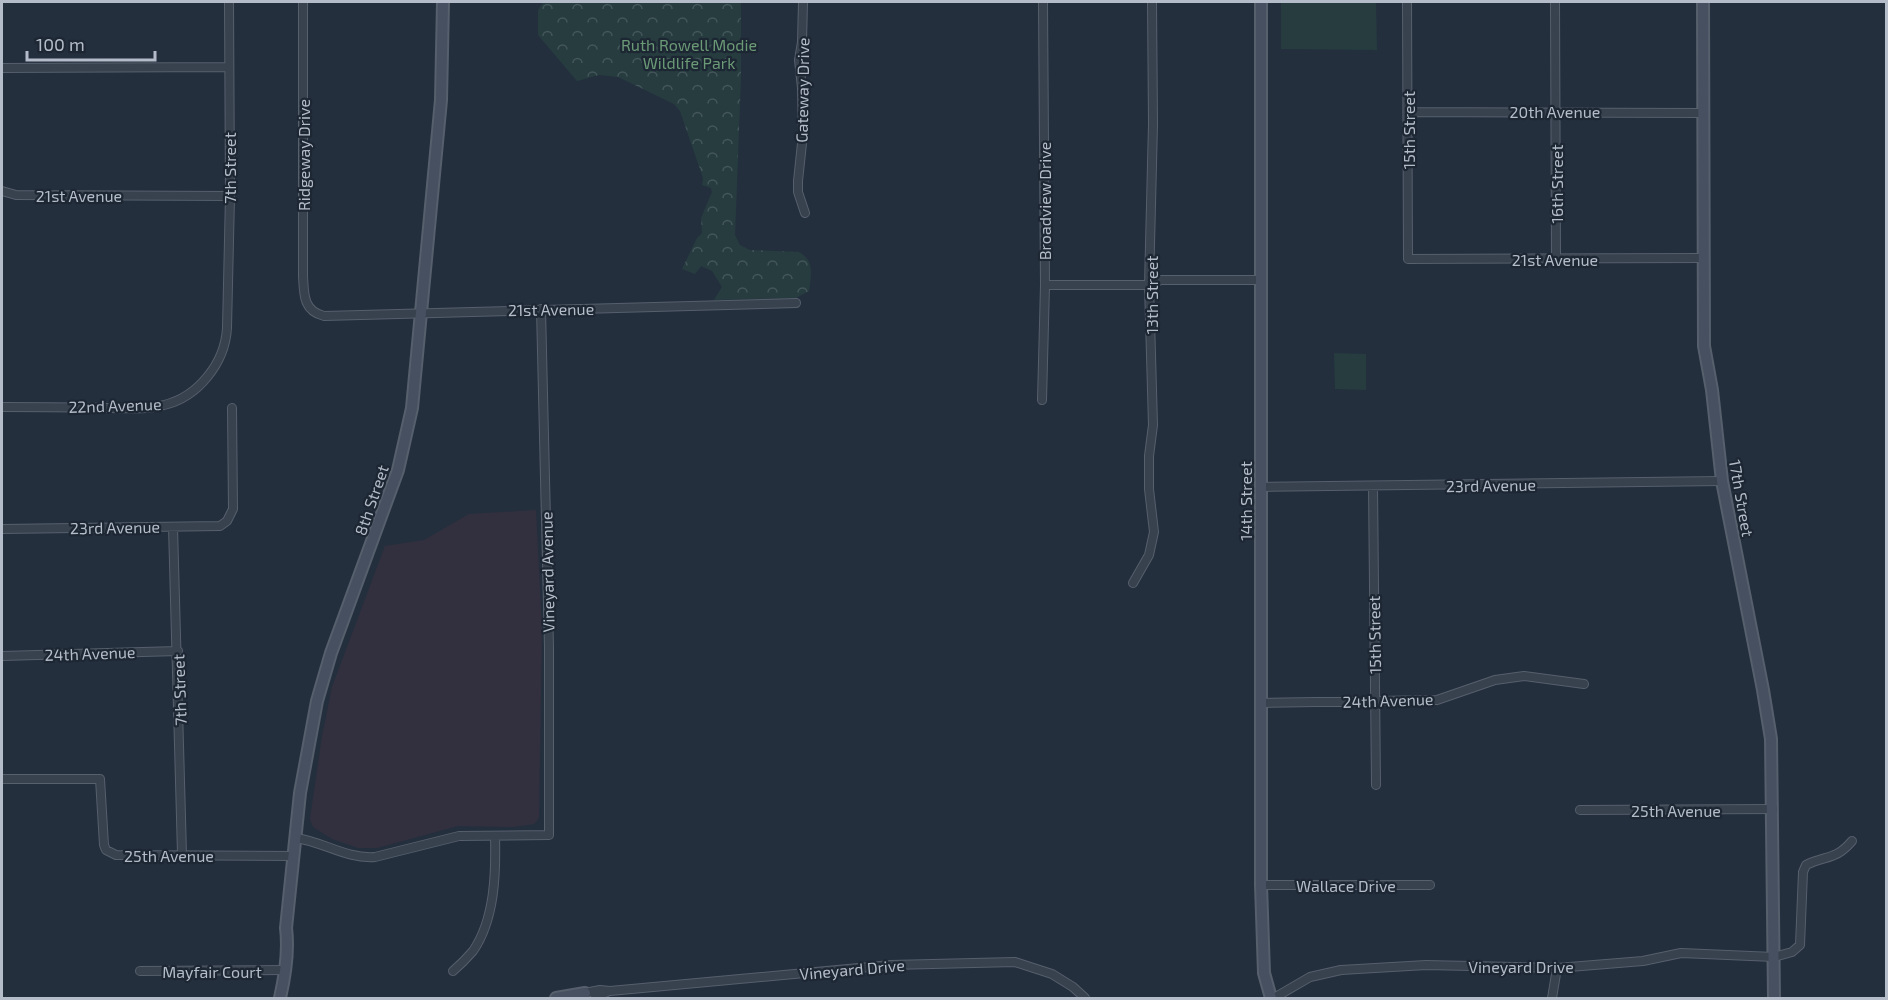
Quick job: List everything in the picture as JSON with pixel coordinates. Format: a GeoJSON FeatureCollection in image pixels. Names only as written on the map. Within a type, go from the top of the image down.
{"type":"FeatureCollection","features":[{"type":"Feature","properties":{"kind":"main road","name":"8th Street"},"geometry":{"type":"LineString","coordinates":[[280,999],[288,941],[286,928],[304,765],[316,701],[331,653],[382,517],[406,437],[416,386],[441,100],[443,2]]}},
{"type":"Feature","properties":{"kind":"main road","name":"14th Street"},"geometry":{"type":"LineString","coordinates":[[1261,2],[1261,885],[1264,973],[1272,999]]}},
{"type":"Feature","properties":{"kind":"main road","name":"17th Street"},"geometry":{"type":"LineString","coordinates":[[1703,2],[1704,346],[1712,390],[1722,481],[1763,690],[1770,739],[1773,809],[1774,999]]}},
{"type":"Feature","properties":{"kind":"main road"},"geometry":{"type":"LineString","coordinates":[[556,999],[581,996]]}},
{"type":"Feature","properties":{"kind":"street","name":"7th Street"},"geometry":{"type":"LineString","coordinates":[[227,334],[230,196],[229,2]]}},
{"type":"Feature","properties":{"kind":"street","name":"Ridgeway Drive"},"geometry":{"type":"LineString","coordinates":[[303,2],[303,276],[305,301],[308,307]]}},
{"type":"Feature","properties":{"kind":"street","name":"Gateway Drive"},"geometry":{"type":"LineString","coordinates":[[803,2],[799,60],[803,135],[798,192],[805,213]]}},
{"type":"Feature","properties":{"kind":"street","name":"Broadview Drive"},"geometry":{"type":"LineString","coordinates":[[1042,400],[1045,285],[1043,2]]}},
{"type":"Feature","properties":{"kind":"street","name":"13th Street"},"geometry":{"type":"LineString","coordinates":[[1133,583],[1149,555],[1154,532],[1149,489],[1149,456],[1153,425],[1149,285],[1153,124],[1152,2]]}},
{"type":"Feature","properties":{"kind":"street","name":"15th Street"},"geometry":{"type":"LineString","coordinates":[[1407,2],[1408,259]]}},
{"type":"Feature","properties":{"kind":"street","name":"16th Street"},"geometry":{"type":"LineString","coordinates":[[1555,2],[1556,259]]}},
{"type":"Feature","properties":{"kind":"street"},"geometry":{"type":"LineString","coordinates":[[2,68],[229,67]]}},
{"type":"Feature","properties":{"kind":"street","name":"20th Avenue"},"geometry":{"type":"LineString","coordinates":[[1409,112],[1702,112]]}},
{"type":"Feature","properties":{"kind":"street","name":"21st Avenue"},"geometry":{"type":"LineString","coordinates":[[2,191],[16,195],[230,196]]}},
{"type":"Feature","properties":{"kind":"street","name":"21st Avenue"},"geometry":{"type":"LineString","coordinates":[[1408,259],[1703,258]]}},
{"type":"Feature","properties":{"kind":"street"},"geometry":{"type":"LineString","coordinates":[[1045,285],[1149,285],[1161,280],[1261,280]]}},
{"type":"Feature","properties":{"kind":"street","name":"21st Avenue"},"geometry":{"type":"LineString","coordinates":[[308,307],[316,314],[324,316],[796,303]]}},
{"type":"Feature","properties":{"kind":"street","name":"Vineyard Avenue"},"geometry":{"type":"LineString","coordinates":[[495,836],[549,836],[549,636],[541,309]]}},
{"type":"Feature","properties":{"kind":"street","name":"22nd Avenue"},"geometry":{"type":"LineString","coordinates":[[2,407],[138,408],[165,405],[191,392],[210,373],[223,351],[227,334]]}},
{"type":"Feature","properties":{"kind":"street","name":"23rd Avenue"},"geometry":{"type":"LineString","coordinates":[[2,529],[220,526],[227,521],[233,509],[232,408]]}},
{"type":"Feature","properties":{"kind":"street","name":"23rd Avenue"},"geometry":{"type":"LineString","coordinates":[[1260,487],[1722,481]]}},
{"type":"Feature","properties":{"kind":"street","name":"15th Street"},"geometry":{"type":"LineString","coordinates":[[1373,486],[1376,785]]}},
{"type":"Feature","properties":{"kind":"street","name":"7th Street"},"geometry":{"type":"LineString","coordinates":[[173,526],[182,854]]}},
{"type":"Feature","properties":{"kind":"street","name":"24th Avenue"},"geometry":{"type":"LineString","coordinates":[[2,656],[178,651]]}},
{"type":"Feature","properties":{"kind":"street","name":"24th Avenue"},"geometry":{"type":"LineString","coordinates":[[1261,703],[1437,700],[1495,680],[1524,676],[1584,684]]}},
{"type":"Feature","properties":{"kind":"street","name":"25th Avenue"},"geometry":{"type":"LineString","coordinates":[[2,779],[100,779],[104,845],[106,850],[116,855],[294,856]]}},
{"type":"Feature","properties":{"kind":"street","name":"25th Avenue"},"geometry":{"type":"LineString","coordinates":[[1580,810],[1773,809]]}},
{"type":"Feature","properties":{"kind":"street"},"geometry":{"type":"LineString","coordinates":[[296,838],[365,858],[459,836],[495,836],[492,897],[488,919],[472,952],[453,971]]}},
{"type":"Feature","properties":{"kind":"street"},"geometry":{"type":"LineString","coordinates":[[1774,957],[1792,952],[1800,945],[1803,872],[1806,865],[1843,852],[1852,841]]}},
{"type":"Feature","properties":{"kind":"street","name":"Wallace Drive"},"geometry":{"type":"LineString","coordinates":[[1261,885],[1430,885]]}},
{"type":"Feature","properties":{"kind":"street","name":"Vineyard Drive"},"geometry":{"type":"LineString","coordinates":[[1272,999],[1310,977],[1341,970],[1426,965],[1557,968],[1643,961],[1681,953],[1774,957]]}},
{"type":"Feature","properties":{"kind":"street","name":"Vineyard Drive"},"geometry":{"type":"LineString","coordinates":[[581,996],[610,991],[891,965],[1015,962],[1052,974],[1073,987],[1085,999]]}},
{"type":"Feature","properties":{"kind":"street"},"geometry":{"type":"LineString","coordinates":[[1552,999],[1557,968]]}},
{"type":"Feature","properties":{"kind":"street","name":"Mayfair Court"},"geometry":{"type":"LineString","coordinates":[[140,971],[285,970]]}},
{"type":"Feature","properties":{"kind":"street","name":"Vineyard Drive"},"geometry":{"type":"LineString","coordinates":[[595,999],[610,991]]}},
{"type":"Feature","properties":{"kind":"shaded area"},"geometry":{"type":"Polygon","coordinates":[[[536,510],[542,630],[539,818],[534,824],[514,827],[458,826],[377,848],[358,848],[332,839],[313,827],[310,819],[322,736],[332,687],[385,546],[424,540],[469,514],[536,510]]]}},
{"type":"Feature","properties":{"kind":"green space","name":"Ruth Rowell Modie Wildlife Park"},"geometry":{"type":"Polygon","coordinates":[[[543,2],[741,2],[741,78],[735,235],[740,245],[750,250],[799,252],[810,264],[809,291],[796,298],[714,300],[722,287],[712,271],[701,266],[695,274],[682,269],[697,238],[702,233],[701,218],[712,192],[711,188],[702,185],[703,178],[680,111],[674,104],[618,77],[599,75],[577,81],[538,35],[538,10],[543,2]]]}},
{"type":"Feature","properties":{"kind":"green space"},"geometry":{"type":"Polygon","coordinates":[[[1281,2],[1376,2],[1377,50],[1281,49],[1281,2]]]}},
{"type":"Feature","properties":{"kind":"green space"},"geometry":{"type":"Polygon","coordinates":[[[1334,353],[1366,354],[1366,390],[1335,389],[1334,353]]]}}]}
